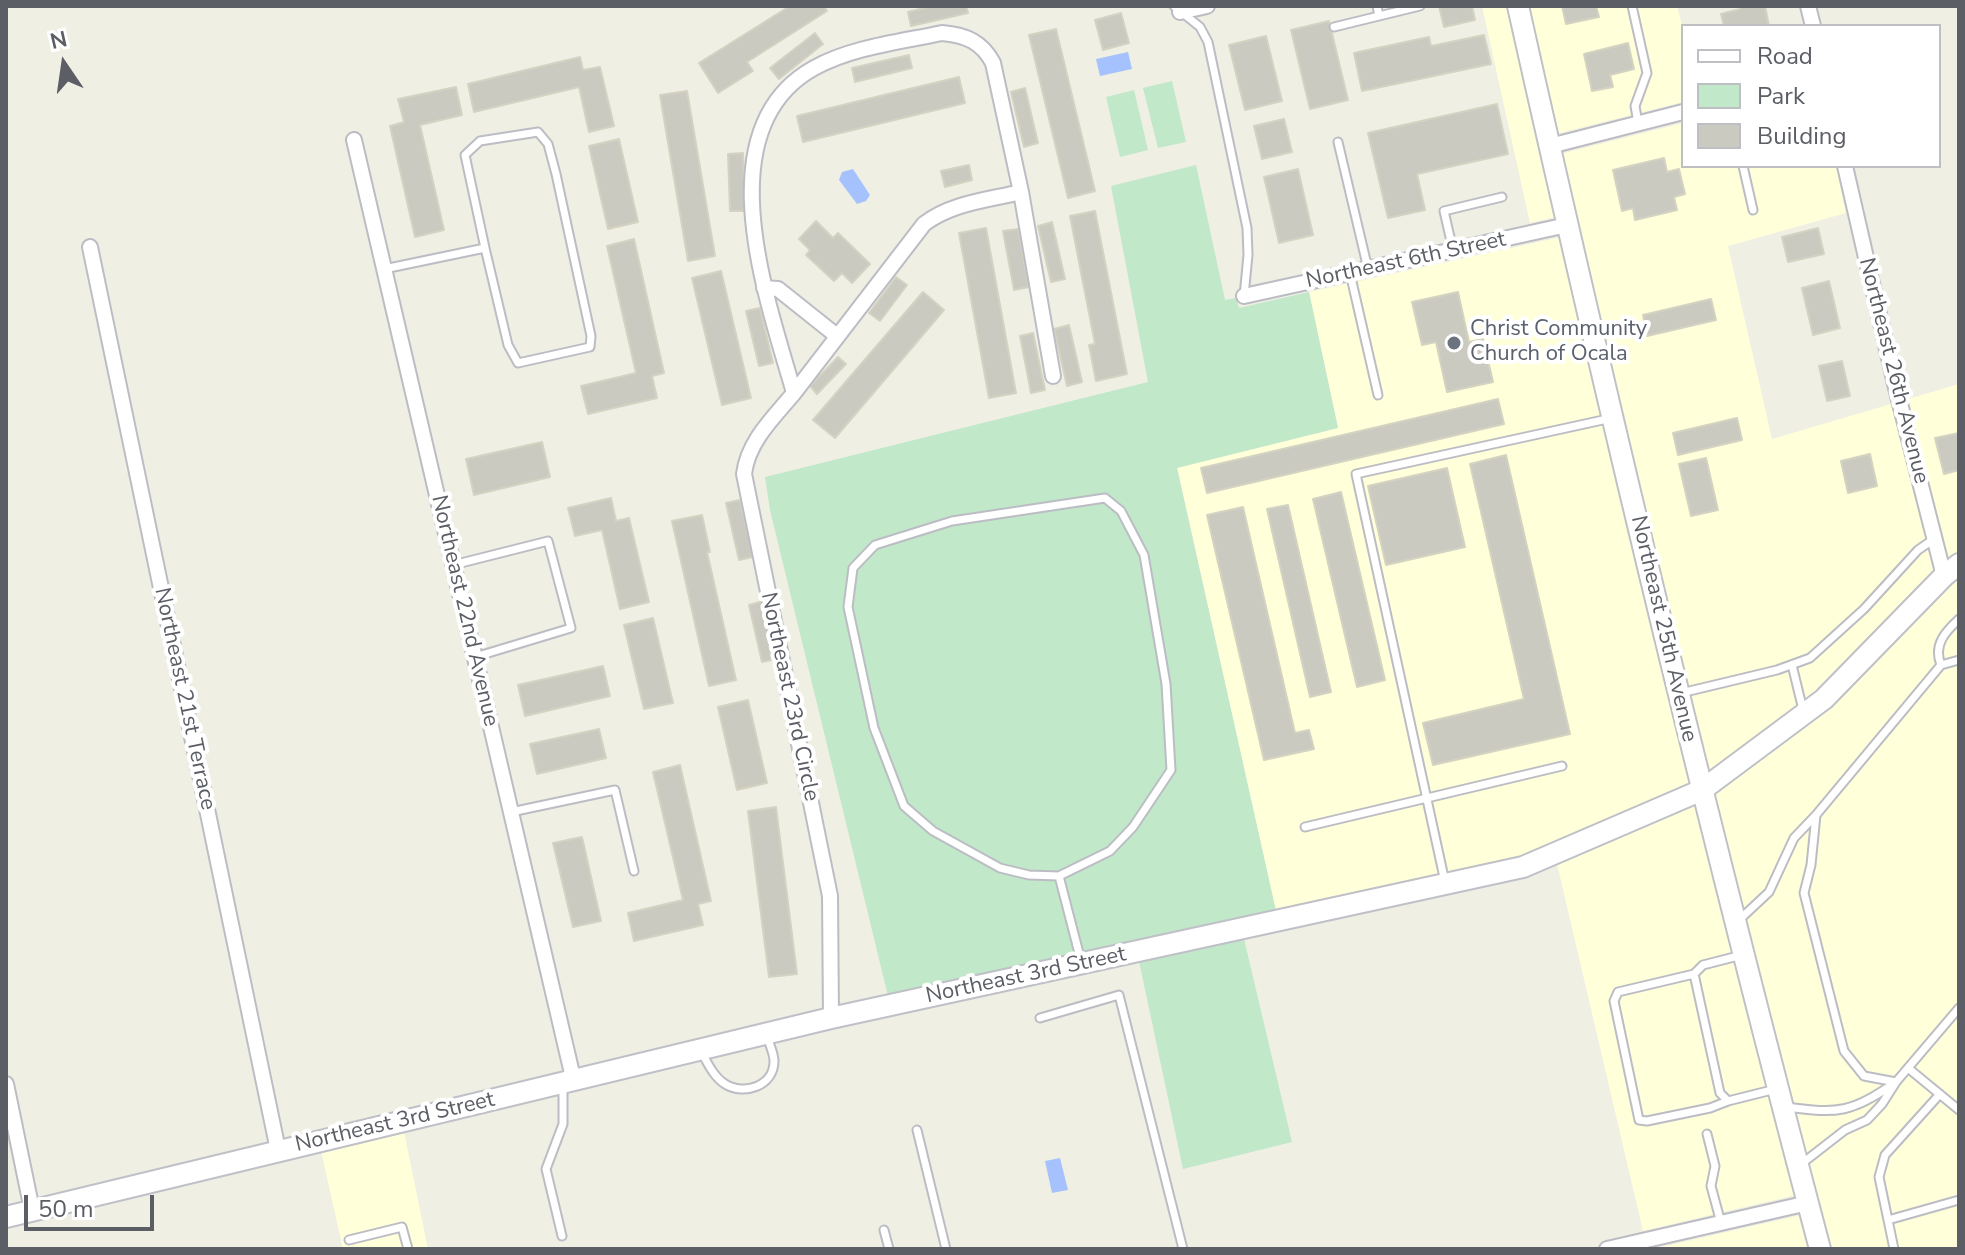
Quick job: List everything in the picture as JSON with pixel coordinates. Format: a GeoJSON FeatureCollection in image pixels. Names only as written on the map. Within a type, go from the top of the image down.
{"type":"FeatureCollection","features":[{"type":"Feature","properties":{"kind":"street"},"geometry":{"type":"LineString","coordinates":[[1177,9],[1207,6]]}},
{"type":"Feature","properties":{"kind":"street","name":"Northeast 25th Avenue"},"geometry":{"type":"LineString","coordinates":[[1518,6],[1702,790],[1820,1249]]}},
{"type":"Feature","properties":{"kind":"street"},"geometry":{"type":"LineString","coordinates":[[794,393],[764,288],[755,239],[752,160],[764,121],[785,90],[812,69],[843,55],[942,33],[974,40],[983,47],[993,63],[1021,192],[1053,376]]}},
{"type":"Feature","properties":{"kind":"street"},"geometry":{"type":"LineString","coordinates":[[1550,146],[1681,113]]}},
{"type":"Feature","properties":{"kind":"street","name":"Northeast 22nd Avenue"},"geometry":{"type":"LineString","coordinates":[[354,140],[511,812],[569,1083]]}},
{"type":"Feature","properties":{"kind":"street","name":"Northeast 26th Avenue"},"geometry":{"type":"LineString","coordinates":[[1845,168],[1934,539],[1951,570]]}},
{"type":"Feature","properties":{"kind":"street","name":"Northeast 23rd Circle"},"geometry":{"type":"LineString","coordinates":[[831,1018],[830,896],[744,474],[745,461],[757,438],[924,224],[945,210],[1021,192]]}},
{"type":"Feature","properties":{"kind":"street","name":"Northeast 6th Street"},"geometry":{"type":"LineString","coordinates":[[1244,296],[1567,225]]}},
{"type":"Feature","properties":{"kind":"street","name":"Northeast 21st Terrace"},"geometry":{"type":"LineString","coordinates":[[90,247],[278,1150]]}},
{"type":"Feature","properties":{"kind":"street"},"geometry":{"type":"LineString","coordinates":[[764,288],[778,289],[837,336]]}},
{"type":"Feature","properties":{"kind":"street","name":"Northeast 3rd Street"},"geometry":{"type":"LineString","coordinates":[[6,1217],[831,1018],[1523,867],[1702,790],[1824,699],[1951,570]]}},
{"type":"Feature","properties":{"kind":"street"},"geometry":{"type":"LineString","coordinates":[[6,1084],[32,1210]]}},
{"type":"Feature","properties":{"kind":"street"},"geometry":{"type":"LineString","coordinates":[[1607,1249],[1808,1203]]}},
{"type":"Feature","properties":{"kind":"lane"},"geometry":{"type":"LineString","coordinates":[[1377,6],[1379,16]]}},
{"type":"Feature","properties":{"kind":"lane"},"geometry":{"type":"LineString","coordinates":[[1334,27],[1420,6]]}},
{"type":"Feature","properties":{"kind":"lane"},"geometry":{"type":"LineString","coordinates":[[1632,6],[1647,73],[1635,106],[1638,124]]}},
{"type":"Feature","properties":{"kind":"lane"},"geometry":{"type":"LineString","coordinates":[[1177,9],[1200,27],[1208,42],[1247,228],[1244,296]]}},
{"type":"Feature","properties":{"kind":"lane"},"geometry":{"type":"LineString","coordinates":[[538,132],[548,144],[556,174],[591,336],[590,347],[518,363],[508,345],[485,248],[465,155],[480,141],[538,132]]}},
{"type":"Feature","properties":{"kind":"lane"},"geometry":{"type":"LineString","coordinates":[[1338,142],[1368,269]]}},
{"type":"Feature","properties":{"kind":"lane"},"geometry":{"type":"LineString","coordinates":[[1743,168],[1753,210]]}},
{"type":"Feature","properties":{"kind":"lane"},"geometry":{"type":"LineString","coordinates":[[1453,250],[1444,211],[1502,197]]}},
{"type":"Feature","properties":{"kind":"lane"},"geometry":{"type":"LineString","coordinates":[[384,269],[485,248]]}},
{"type":"Feature","properties":{"kind":"lane"},"geometry":{"type":"LineString","coordinates":[[1350,273],[1378,395]]}},
{"type":"Feature","properties":{"kind":"lane"},"geometry":{"type":"LineString","coordinates":[[1446,884],[1356,474],[1613,418]]}},
{"type":"Feature","properties":{"kind":"lane"},"geometry":{"type":"LineString","coordinates":[[1105,498],[1121,511],[1144,555],[1166,684],[1171,770],[1133,827],[1110,851],[1059,876],[1029,875],[1000,868],[933,831],[904,806],[874,728],[848,607],[853,568],[875,545],[952,521],[1105,498]]}},
{"type":"Feature","properties":{"kind":"lane"},"geometry":{"type":"LineString","coordinates":[[1679,694],[1810,658],[1864,609],[1918,550],[1934,539]]}},
{"type":"Feature","properties":{"kind":"lane"},"geometry":{"type":"LineString","coordinates":[[453,565],[548,541],[571,628],[475,657]]}},
{"type":"Feature","properties":{"kind":"lane"},"geometry":{"type":"LineString","coordinates":[[1941,665],[1938,645],[1959,619]]}},
{"type":"Feature","properties":{"kind":"lane"},"geometry":{"type":"LineString","coordinates":[[1737,923],[1769,892],[1794,838],[1941,665],[1954,664],[1959,660]]}},
{"type":"Feature","properties":{"kind":"lane"},"geometry":{"type":"LineString","coordinates":[[1792,665],[1804,714]]}},
{"type":"Feature","properties":{"kind":"lane"},"geometry":{"type":"LineString","coordinates":[[1305,827],[1562,766]]}},
{"type":"Feature","properties":{"kind":"lane"},"geometry":{"type":"LineString","coordinates":[[511,812],[615,790],[634,871]]}},
{"type":"Feature","properties":{"kind":"lane"},"geometry":{"type":"LineString","coordinates":[[1816,815],[1811,865],[1804,893],[1844,1051],[1864,1076],[1896,1082]]}},
{"type":"Feature","properties":{"kind":"lane"},"geometry":{"type":"LineString","coordinates":[[1059,876],[1082,964]]}},
{"type":"Feature","properties":{"kind":"lane"},"geometry":{"type":"LineString","coordinates":[[1744,954],[1703,965],[1694,974],[1618,992],[1614,1001],[1639,1120],[1710,1108],[1728,1101],[1781,1098],[1823,1112],[1847,1110],[1866,1102],[1896,1082]]}},
{"type":"Feature","properties":{"kind":"lane"},"geometry":{"type":"LineString","coordinates":[[1694,974],[1720,1093],[1728,1101]]}},
{"type":"Feature","properties":{"kind":"lane"},"geometry":{"type":"LineString","coordinates":[[1040,1018],[1119,995],[1183,1249]]}},
{"type":"Feature","properties":{"kind":"lane"},"geometry":{"type":"LineString","coordinates":[[1798,1167],[1845,1130],[1867,1120],[1959,1008]]}},
{"type":"Feature","properties":{"kind":"lane"},"geometry":{"type":"LineString","coordinates":[[700,1051],[722,1082],[730,1087],[748,1089],[762,1085],[771,1076],[774,1061],[767,1034]]}},
{"type":"Feature","properties":{"kind":"lane"},"geometry":{"type":"LineString","coordinates":[[1908,1068],[1959,1110]]}},
{"type":"Feature","properties":{"kind":"lane"},"geometry":{"type":"LineString","coordinates":[[562,1236],[546,1169],[563,1124],[569,1083]]}},
{"type":"Feature","properties":{"kind":"lane"},"geometry":{"type":"LineString","coordinates":[[1894,1249],[1879,1177],[1885,1155],[1940,1094]]}},
{"type":"Feature","properties":{"kind":"lane"},"geometry":{"type":"LineString","coordinates":[[917,1130],[946,1249]]}},
{"type":"Feature","properties":{"kind":"lane"},"geometry":{"type":"LineString","coordinates":[[1707,1134],[1715,1166],[1711,1186],[1721,1223]]}},
{"type":"Feature","properties":{"kind":"lane"},"geometry":{"type":"LineString","coordinates":[[1888,1220],[1959,1200]]}},
{"type":"Feature","properties":{"kind":"lane"},"geometry":{"type":"LineString","coordinates":[[349,1240],[402,1227],[408,1249]]}},
{"type":"Feature","properties":{"kind":"lane"},"geometry":{"type":"LineString","coordinates":[[884,1230],[889,1249]]}},
{"type":"Feature","properties":{"kind":"shaded area"},"geometry":{"type":"Polygon","coordinates":[[[1482,6],[1509,6],[1556,217],[1530,223],[1482,6]]]}},
{"type":"Feature","properties":{"kind":"shaded area"},"geometry":{"type":"Polygon","coordinates":[[[1528,6],[1677,6],[1682,24],[1681,103],[1556,134],[1528,6]]]}},
{"type":"Feature","properties":{"kind":"shaded area"},"geometry":{"type":"Polygon","coordinates":[[[1681,124],[1681,168],[1836,168],[1846,213],[1728,246],[1772,439],[1891,404],[1934,572],[1818,691],[1707,774],[1560,154],[1681,124]]]}},
{"type":"Feature","properties":{"kind":"shaded area"},"geometry":{"type":"Polygon","coordinates":[[[1561,237],[1691,784],[1520,858],[1276,911],[1177,467],[1338,428],[1309,292],[1561,237]]]}},
{"type":"Feature","properties":{"kind":"shaded area"},"geometry":{"type":"Polygon","coordinates":[[[1959,384],[1959,551],[1949,559],[1908,399],[1959,384]]]}},
{"type":"Feature","properties":{"kind":"shaded area"},"geometry":{"type":"Polygon","coordinates":[[[1959,576],[1959,1249],[1829,1249],[1713,795],[1830,707],[1948,585],[1955,584],[1954,580],[1959,576]]]}},
{"type":"Feature","properties":{"kind":"shaded area"},"geometry":{"type":"Polygon","coordinates":[[[1696,804],[1796,1195],[1643,1231],[1557,864],[1696,804]]]}},
{"type":"Feature","properties":{"kind":"shaded area"},"geometry":{"type":"Polygon","coordinates":[[[404,1132],[428,1249],[343,1249],[321,1151],[404,1132]]]}},
{"type":"Feature","properties":{"kind":"shaded area"},"geometry":{"type":"Polygon","coordinates":[[[1801,1215],[1810,1249],[1652,1249],[1801,1215]]]}},
{"type":"Feature","properties":{"kind":"green space"},"geometry":{"type":"Polygon","coordinates":[[[1172,81],[1186,142],[1158,148],[1143,88],[1172,81]]]}},
{"type":"Feature","properties":{"kind":"green space"},"geometry":{"type":"Polygon","coordinates":[[[1134,90],[1148,150],[1120,157],[1106,97],[1134,90]]]}},
{"type":"Feature","properties":{"kind":"green space"},"geometry":{"type":"Polygon","coordinates":[[[1196,165],[1225,300],[1236,298],[1239,308],[1309,292],[1338,428],[1177,468],[1276,911],[888,996],[770,510],[765,477],[1148,382],[1111,186],[1196,165]]]}},
{"type":"Feature","properties":{"kind":"green space"},"geometry":{"type":"Polygon","coordinates":[[[1244,939],[1292,1142],[1183,1169],[1139,961],[1244,939]]]}},
{"type":"Feature","properties":{"kind":"water"},"geometry":{"type":"Polygon","coordinates":[[[1128,52],[1132,69],[1100,76],[1096,59],[1128,52]]]}},
{"type":"Feature","properties":{"kind":"water"},"geometry":{"type":"Polygon","coordinates":[[[853,169],[870,195],[866,201],[857,204],[839,180],[842,172],[853,169]]]}},
{"type":"Feature","properties":{"kind":"water"},"geometry":{"type":"Polygon","coordinates":[[[1060,1158],[1068,1190],[1052,1193],[1045,1161],[1060,1158]]]}},
{"type":"Feature","properties":{"kind":"building"},"geometry":{"type":"Polygon","coordinates":[[[790,6],[824,6],[827,11],[747,62],[753,71],[718,93],[699,63],[790,6]]]}},
{"type":"Feature","properties":{"kind":"building"},"geometry":{"type":"Polygon","coordinates":[[[932,6],[966,6],[968,13],[911,26],[908,12],[932,6]]]}},
{"type":"Feature","properties":{"kind":"building"},"geometry":{"type":"Polygon","coordinates":[[[1439,6],[1472,6],[1475,20],[1444,27],[1439,6]]]}},
{"type":"Feature","properties":{"kind":"building"},"geometry":{"type":"Polygon","coordinates":[[[1562,6],[1596,6],[1599,17],[1566,24],[1562,6]]]}},
{"type":"Feature","properties":{"kind":"building"},"geometry":{"type":"Polygon","coordinates":[[[1739,6],[1765,6],[1769,24],[1724,24],[1721,14],[1740,9],[1739,6]]]}},
{"type":"Feature","properties":{"kind":"building"},"geometry":{"type":"Polygon","coordinates":[[[1121,13],[1129,43],[1103,50],[1095,20],[1121,13]]]}},
{"type":"Feature","properties":{"kind":"building"},"geometry":{"type":"Polygon","coordinates":[[[1329,21],[1348,100],[1310,109],[1291,30],[1329,21]]]}},
{"type":"Feature","properties":{"kind":"building"},"geometry":{"type":"Polygon","coordinates":[[[1056,29],[1095,191],[1068,198],[1029,35],[1056,29]]]}},
{"type":"Feature","properties":{"kind":"building"},"geometry":{"type":"Polygon","coordinates":[[[815,33],[823,44],[779,79],[770,68],[815,33]]]}},
{"type":"Feature","properties":{"kind":"building"},"geometry":{"type":"Polygon","coordinates":[[[1484,35],[1491,64],[1362,91],[1354,53],[1429,37],[1431,46],[1484,35]]]}},
{"type":"Feature","properties":{"kind":"building"},"geometry":{"type":"Polygon","coordinates":[[[1266,36],[1282,101],[1245,110],[1229,45],[1266,36]]]}},
{"type":"Feature","properties":{"kind":"building"},"geometry":{"type":"Polygon","coordinates":[[[1628,43],[1634,69],[1610,75],[1613,87],[1592,91],[1584,54],[1628,43]]]}},
{"type":"Feature","properties":{"kind":"building"},"geometry":{"type":"Polygon","coordinates":[[[909,55],[912,68],[855,82],[852,68],[909,55]]]}},
{"type":"Feature","properties":{"kind":"building"},"geometry":{"type":"Polygon","coordinates":[[[580,57],[583,70],[600,67],[614,126],[589,132],[579,87],[474,112],[468,84],[580,57]]]}},
{"type":"Feature","properties":{"kind":"building"},"geometry":{"type":"Polygon","coordinates":[[[959,77],[965,103],[803,142],[797,116],[959,77]]]}},
{"type":"Feature","properties":{"kind":"building"},"geometry":{"type":"Polygon","coordinates":[[[456,87],[462,115],[420,125],[444,230],[415,237],[390,126],[404,122],[398,99],[456,87]]]}},
{"type":"Feature","properties":{"kind":"building"},"geometry":{"type":"Polygon","coordinates":[[[1025,88],[1038,143],[1024,147],[1011,92],[1025,88]]]}},
{"type":"Feature","properties":{"kind":"building"},"geometry":{"type":"Polygon","coordinates":[[[687,91],[715,256],[688,261],[660,95],[687,91]]]}},
{"type":"Feature","properties":{"kind":"building"},"geometry":{"type":"Polygon","coordinates":[[[1497,104],[1508,154],[1417,174],[1425,210],[1388,218],[1368,133],[1497,104]]]}},
{"type":"Feature","properties":{"kind":"building"},"geometry":{"type":"Polygon","coordinates":[[[1284,119],[1292,152],[1262,159],[1254,126],[1284,119]]]}},
{"type":"Feature","properties":{"kind":"building"},"geometry":{"type":"Polygon","coordinates":[[[619,139],[638,222],[608,229],[589,146],[619,139]]]}},
{"type":"Feature","properties":{"kind":"building"},"geometry":{"type":"Polygon","coordinates":[[[743,153],[745,211],[730,211],[728,154],[743,153]]]}},
{"type":"Feature","properties":{"kind":"building"},"geometry":{"type":"Polygon","coordinates":[[[1664,158],[1667,172],[1679,169],[1685,194],[1674,197],[1677,210],[1635,220],[1633,208],[1622,211],[1613,170],[1664,158]]]}},
{"type":"Feature","properties":{"kind":"building"},"geometry":{"type":"Polygon","coordinates":[[[969,165],[972,180],[945,187],[941,171],[969,165]]]}},
{"type":"Feature","properties":{"kind":"building"},"geometry":{"type":"Polygon","coordinates":[[[1298,169],[1313,235],[1279,243],[1264,177],[1298,169]]]}},
{"type":"Feature","properties":{"kind":"building"},"geometry":{"type":"Polygon","coordinates":[[[1095,211],[1127,374],[1096,381],[1089,345],[1095,344],[1070,216],[1095,211]]]}},
{"type":"Feature","properties":{"kind":"building"},"geometry":{"type":"Polygon","coordinates":[[[816,221],[833,238],[838,233],[870,264],[852,283],[842,273],[834,281],[806,255],[810,250],[799,239],[816,221]]]}},
{"type":"Feature","properties":{"kind":"building"},"geometry":{"type":"Polygon","coordinates":[[[1052,222],[1065,279],[1051,282],[1038,226],[1052,222]]]}},
{"type":"Feature","properties":{"kind":"building"},"geometry":{"type":"Polygon","coordinates":[[[986,228],[1016,393],[989,398],[959,233],[986,228]]]}},
{"type":"Feature","properties":{"kind":"building"},"geometry":{"type":"Polygon","coordinates":[[[1818,228],[1824,254],[1788,262],[1782,237],[1818,228]]]}},
{"type":"Feature","properties":{"kind":"building"},"geometry":{"type":"Polygon","coordinates":[[[1018,229],[1029,287],[1014,290],[1003,231],[1018,229]]]}},
{"type":"Feature","properties":{"kind":"building"},"geometry":{"type":"Polygon","coordinates":[[[634,239],[664,373],[652,376],[657,398],[588,414],[581,386],[636,373],[607,246],[634,239]]]}},
{"type":"Feature","properties":{"kind":"building"},"geometry":{"type":"Polygon","coordinates":[[[721,271],[751,398],[722,405],[692,278],[721,271]]]}},
{"type":"Feature","properties":{"kind":"building"},"geometry":{"type":"Polygon","coordinates":[[[896,277],[907,285],[880,321],[869,313],[896,277]]]}},
{"type":"Feature","properties":{"kind":"building"},"geometry":{"type":"Polygon","coordinates":[[[1829,281],[1840,328],[1813,335],[1802,288],[1829,281]]]}},
{"type":"Feature","properties":{"kind":"building"},"geometry":{"type":"Polygon","coordinates":[[[923,292],[944,310],[835,438],[813,420],[923,292]]]}},
{"type":"Feature","properties":{"kind":"building"},"geometry":{"type":"Polygon","coordinates":[[[1458,292],[1469,342],[1483,339],[1493,382],[1447,392],[1436,342],[1422,345],[1412,302],[1458,292]]]}},
{"type":"Feature","properties":{"kind":"building"},"geometry":{"type":"Polygon","coordinates":[[[1711,299],[1716,320],[1647,336],[1643,315],[1711,299]]]}},
{"type":"Feature","properties":{"kind":"building"},"geometry":{"type":"Polygon","coordinates":[[[760,308],[773,363],[759,366],[746,311],[760,308]]]}},
{"type":"Feature","properties":{"kind":"building"},"geometry":{"type":"Polygon","coordinates":[[[1069,325],[1082,382],[1067,386],[1054,329],[1069,325]]]}},
{"type":"Feature","properties":{"kind":"building"},"geometry":{"type":"Polygon","coordinates":[[[1033,333],[1045,390],[1031,393],[1020,336],[1033,333]]]}},
{"type":"Feature","properties":{"kind":"building"},"geometry":{"type":"Polygon","coordinates":[[[838,357],[846,364],[817,394],[810,386],[838,357]]]}},
{"type":"Feature","properties":{"kind":"building"},"geometry":{"type":"Polygon","coordinates":[[[1842,361],[1850,396],[1827,401],[1819,366],[1842,361]]]}},
{"type":"Feature","properties":{"kind":"building"},"geometry":{"type":"Polygon","coordinates":[[[1498,399],[1504,424],[1207,493],[1201,468],[1498,399]]]}},
{"type":"Feature","properties":{"kind":"building"},"geometry":{"type":"Polygon","coordinates":[[[1737,418],[1742,440],[1678,455],[1673,433],[1737,418]]]}},
{"type":"Feature","properties":{"kind":"building"},"geometry":{"type":"Polygon","coordinates":[[[1959,433],[1959,470],[1944,474],[1935,438],[1959,433]]]}},
{"type":"Feature","properties":{"kind":"building"},"geometry":{"type":"Polygon","coordinates":[[[542,442],[550,477],[474,495],[466,459],[542,442]]]}},
{"type":"Feature","properties":{"kind":"building"},"geometry":{"type":"Polygon","coordinates":[[[1870,454],[1877,486],[1848,493],[1841,461],[1870,454]]]}},
{"type":"Feature","properties":{"kind":"building"},"geometry":{"type":"Polygon","coordinates":[[[1506,455],[1570,734],[1433,765],[1423,723],[1524,699],[1470,464],[1506,455]]]}},
{"type":"Feature","properties":{"kind":"building"},"geometry":{"type":"Polygon","coordinates":[[[1706,458],[1718,510],[1691,516],[1679,464],[1706,458]]]}},
{"type":"Feature","properties":{"kind":"building"},"geometry":{"type":"Polygon","coordinates":[[[1447,468],[1465,547],[1386,565],[1368,486],[1447,468]]]}},
{"type":"Feature","properties":{"kind":"building"},"geometry":{"type":"Polygon","coordinates":[[[1341,492],[1385,680],[1357,687],[1313,499],[1341,492]]]}},
{"type":"Feature","properties":{"kind":"building"},"geometry":{"type":"Polygon","coordinates":[[[611,498],[616,521],[629,518],[649,602],[620,609],[602,530],[575,536],[568,508],[611,498]]]}},
{"type":"Feature","properties":{"kind":"building"},"geometry":{"type":"Polygon","coordinates":[[[740,500],[753,557],[739,560],[726,503],[740,500]]]}},
{"type":"Feature","properties":{"kind":"building"},"geometry":{"type":"Polygon","coordinates":[[[1288,505],[1331,692],[1310,697],[1267,509],[1288,505]]]}},
{"type":"Feature","properties":{"kind":"building"},"geometry":{"type":"Polygon","coordinates":[[[1243,507],[1295,733],[1309,730],[1314,749],[1264,760],[1207,515],[1243,507]]]}},
{"type":"Feature","properties":{"kind":"building"},"geometry":{"type":"Polygon","coordinates":[[[702,515],[710,552],[707,552],[736,680],[709,686],[672,521],[702,515]]]}},
{"type":"Feature","properties":{"kind":"building"},"geometry":{"type":"Polygon","coordinates":[[[763,601],[776,659],[762,662],[749,605],[763,601]]]}},
{"type":"Feature","properties":{"kind":"building"},"geometry":{"type":"Polygon","coordinates":[[[653,618],[673,703],[644,709],[624,625],[653,618]]]}},
{"type":"Feature","properties":{"kind":"building"},"geometry":{"type":"Polygon","coordinates":[[[603,666],[610,696],[525,716],[518,685],[603,666]]]}},
{"type":"Feature","properties":{"kind":"building"},"geometry":{"type":"Polygon","coordinates":[[[748,700],[767,783],[737,790],[718,707],[748,700]]]}},
{"type":"Feature","properties":{"kind":"building"},"geometry":{"type":"Polygon","coordinates":[[[599,729],[606,758],[537,774],[530,744],[599,729]]]}},
{"type":"Feature","properties":{"kind":"building"},"geometry":{"type":"Polygon","coordinates":[[[680,765],[711,901],[698,904],[703,925],[634,941],[628,913],[683,900],[653,772],[680,765]]]}},
{"type":"Feature","properties":{"kind":"building"},"geometry":{"type":"Polygon","coordinates":[[[776,807],[797,974],[769,977],[748,811],[776,807]]]}},
{"type":"Feature","properties":{"kind":"building"},"geometry":{"type":"Polygon","coordinates":[[[582,837],[601,921],[573,927],[553,843],[582,837]]]}},
{"type":"Feature","properties":{"kind":"place","name":"Christ Community Church of Ocala"},"geometry":{"type":"Point","coordinates":[1454,343]}}]}
